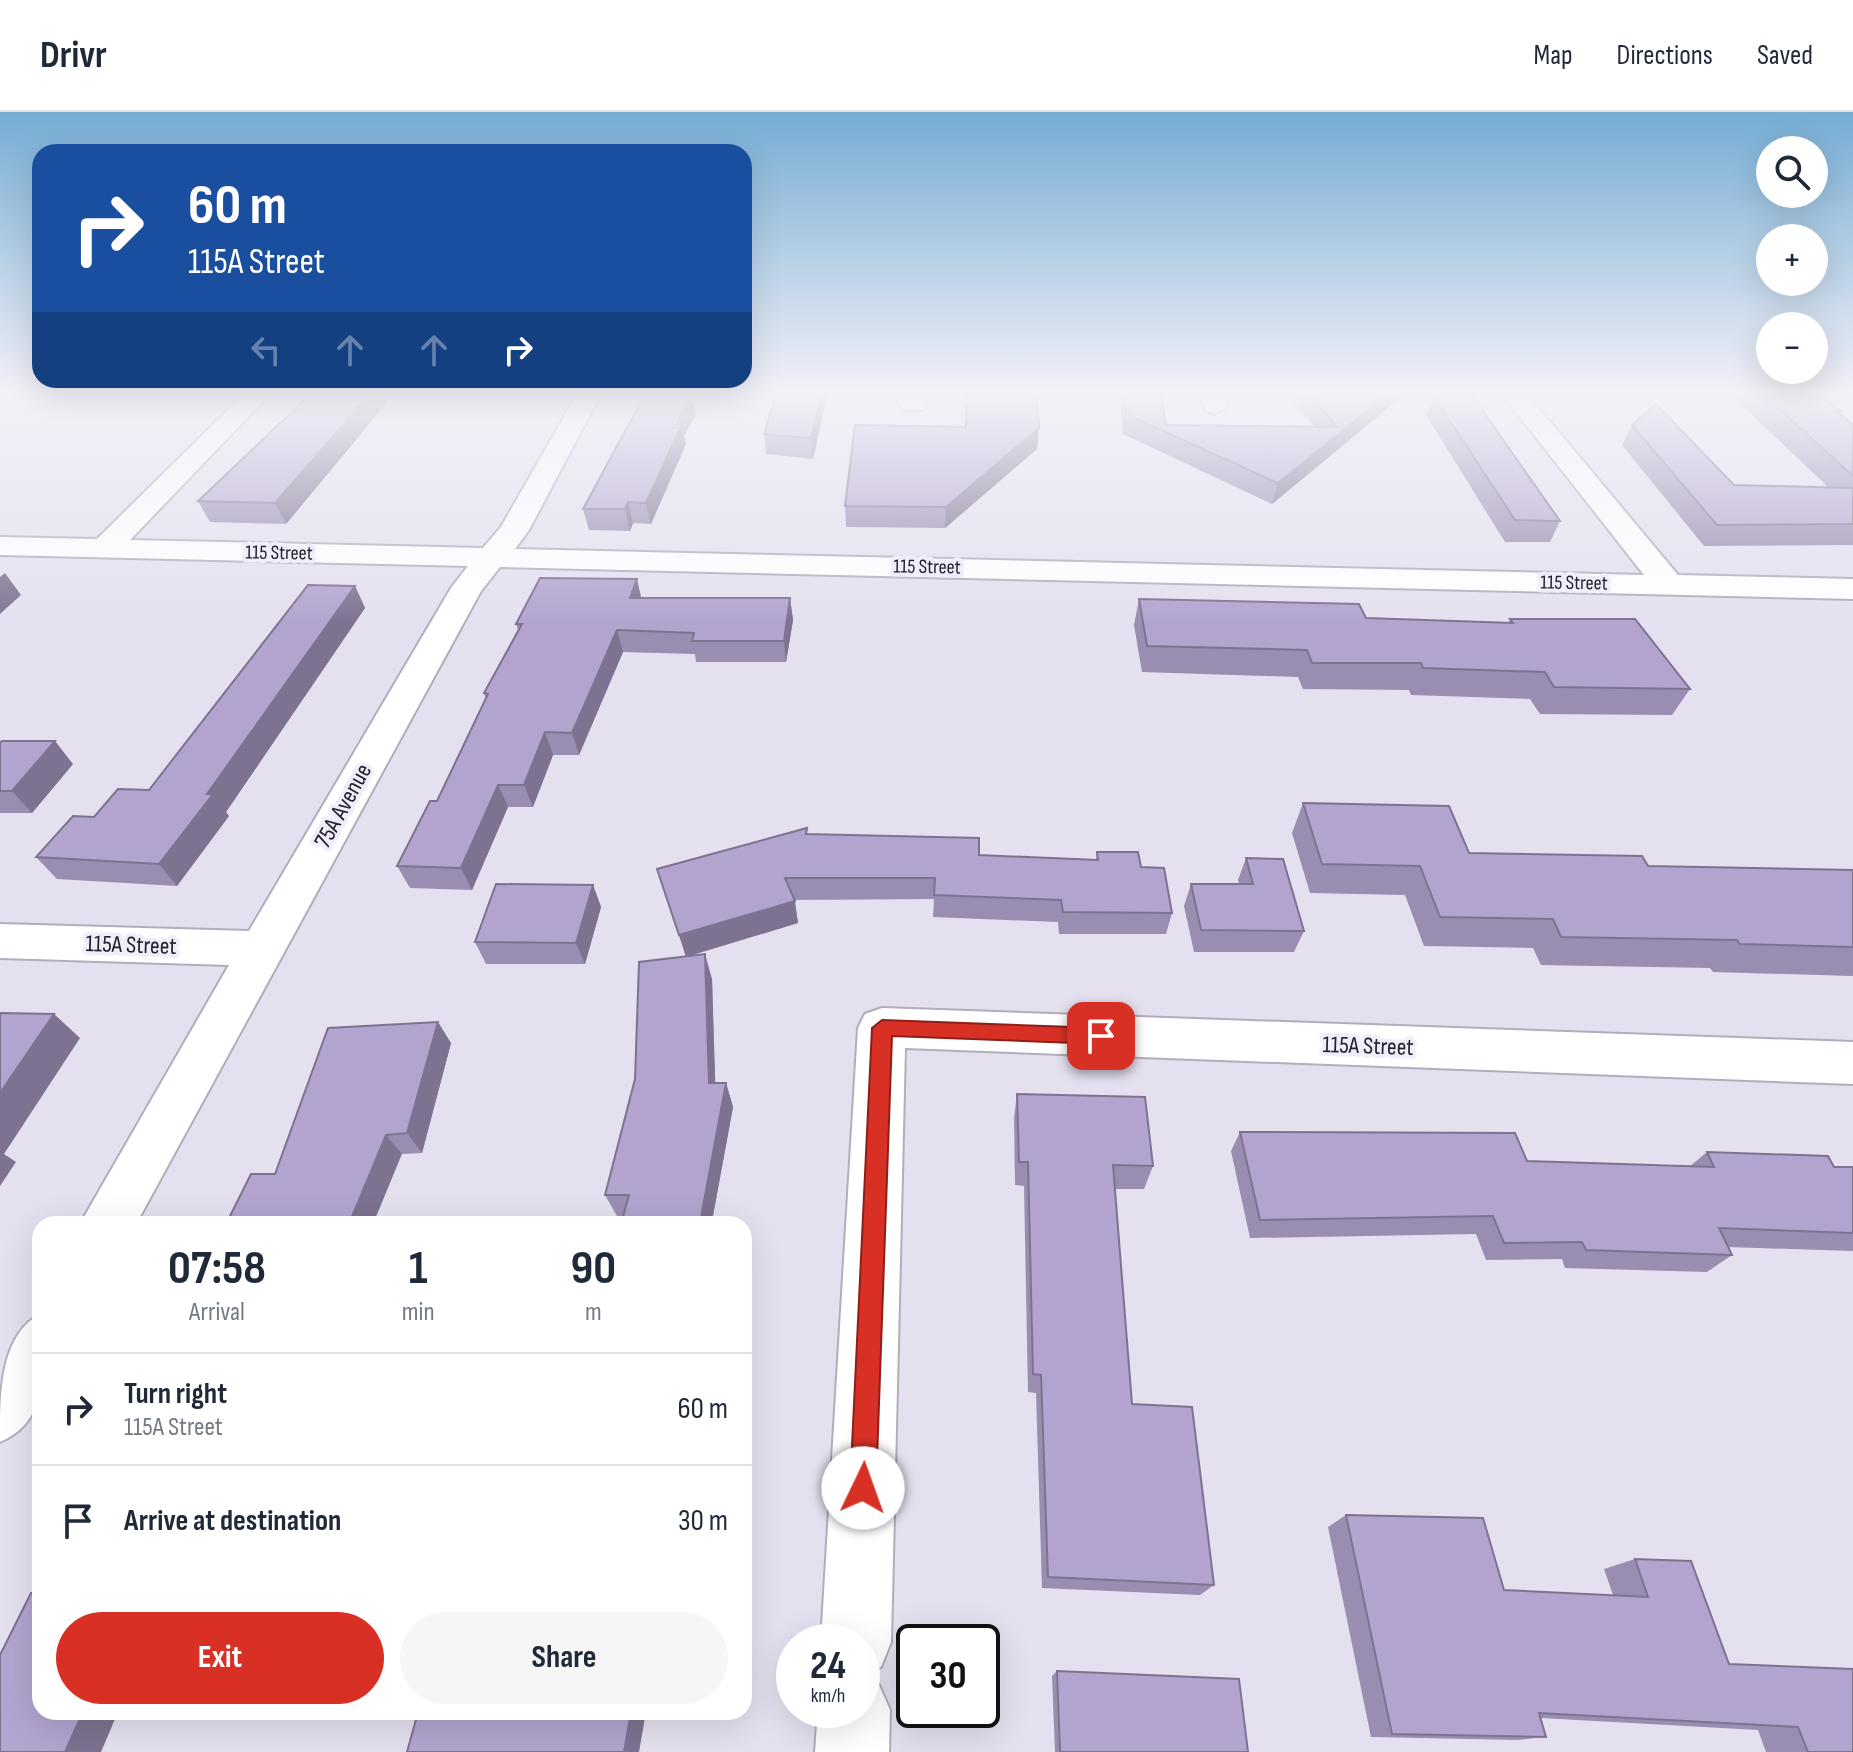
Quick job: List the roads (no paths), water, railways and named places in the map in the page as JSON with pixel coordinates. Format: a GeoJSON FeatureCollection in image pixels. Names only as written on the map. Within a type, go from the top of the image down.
{"type":"FeatureCollection","features":[{"type":"Feature","properties":{"kind":"street"},"geometry":{"type":"LineString","coordinates":[[105,548],[182,471]]}},
{"type":"Feature","properties":{"kind":"street","name":"75A Avenue"},"geometry":{"type":"LineString","coordinates":[[112,1216],[467,588],[514,530],[547,471]]}},
{"type":"Feature","properties":{"kind":"street"},"geometry":{"type":"LineString","coordinates":[[1576,471],[1669,585]]}},
{"type":"Feature","properties":{"kind":"street","name":"115 Street"},"geometry":{"type":"LineString","coordinates":[[0,546],[1853,589]]}},
{"type":"Feature","properties":{"kind":"street","name":"115A Street"},"geometry":{"type":"LineString","coordinates":[[0,941],[263,949]]}},
{"type":"Feature","properties":{"kind":"street","name":"115A Street"},"geometry":{"type":"LineString","coordinates":[[857,1624],[882,1028],[1853,1063]]}},
{"type":"Feature","properties":{"kind":"street"},"geometry":{"type":"LineString","coordinates":[[0,1411],[32,1357]]}},
{"type":"Feature","properties":{"kind":"street"},"geometry":{"type":"LineString","coordinates":[[852,1752],[853,1728]]}}]}
